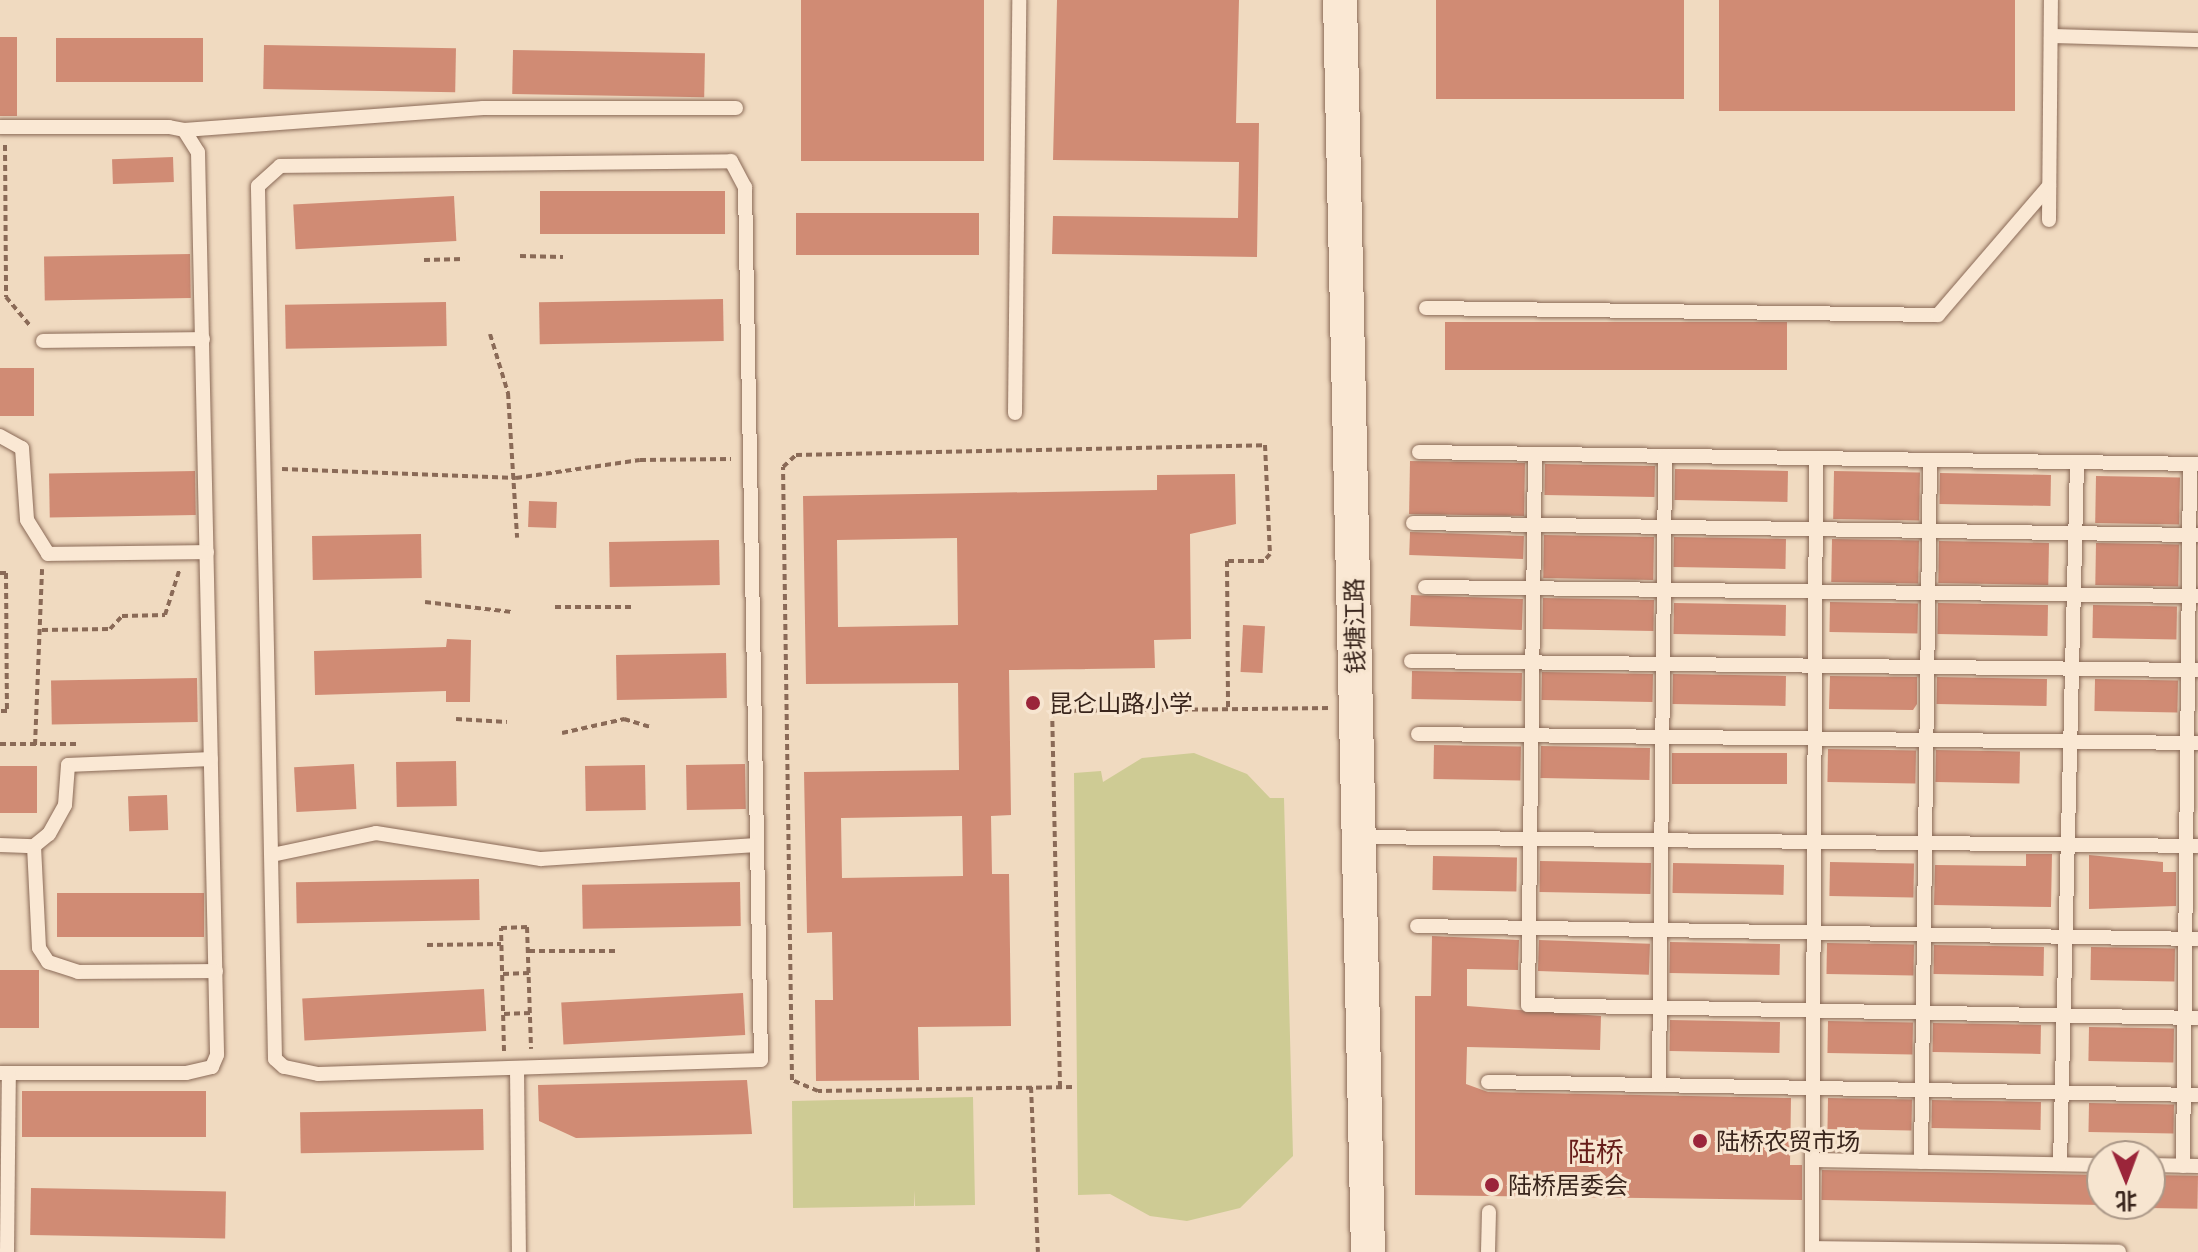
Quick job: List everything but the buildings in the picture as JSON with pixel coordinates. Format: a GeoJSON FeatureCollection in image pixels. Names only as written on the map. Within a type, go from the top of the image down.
{"type":"FeatureCollection","features":[{"type":"Feature","properties":{"kind":"street","name":"钱塘江路"},"geometry":{"type":"LineString","coordinates":[[1340,0],[1368,1252]]}},
{"type":"Feature","properties":{"kind":"lane"},"geometry":{"type":"LineString","coordinates":[[1015,413],[1019,0]]}},
{"type":"Feature","properties":{"kind":"lane"},"geometry":{"type":"LineString","coordinates":[[2049,220],[2051,0]]}},
{"type":"Feature","properties":{"kind":"lane"},"geometry":{"type":"LineString","coordinates":[[2051,36],[2198,40]]}},
{"type":"Feature","properties":{"kind":"lane"},"geometry":{"type":"LineString","coordinates":[[2,127],[184,130],[483,108],[736,108]]}},
{"type":"Feature","properties":{"kind":"lane"},"geometry":{"type":"LineString","coordinates":[[7,1252],[4,1073],[186,1073],[212,1067],[216,971],[200,168],[184,130]]}},
{"type":"Feature","properties":{"kind":"lane"},"geometry":{"type":"LineString","coordinates":[[731,161],[745,187],[761,1060],[318,1074],[284,1067],[275,1059],[266,469],[258,186],[280,166],[731,161]]}},
{"type":"Feature","properties":{"kind":"lane"},"geometry":{"type":"LineString","coordinates":[[1426,308],[1938,315],[2049,186]]}},
{"type":"Feature","properties":{"kind":"lane"},"geometry":{"type":"LineString","coordinates":[[43,341],[203,339]]}},
{"type":"Feature","properties":{"kind":"lane"},"geometry":{"type":"LineString","coordinates":[[0,436],[22,448],[27,520],[48,554],[208,558]]}},
{"type":"Feature","properties":{"kind":"lane"},"geometry":{"type":"LineString","coordinates":[[1419,452],[2194,464],[2191,1166],[2166,1165]]}},
{"type":"Feature","properties":{"kind":"lane"},"geometry":{"type":"LineString","coordinates":[[1535,454],[1528,1005],[2191,1018]]}},
{"type":"Feature","properties":{"kind":"lane"},"geometry":{"type":"LineString","coordinates":[[1659,1085],[1665,456]]}},
{"type":"Feature","properties":{"kind":"lane"},"geometry":{"type":"LineString","coordinates":[[1816,458],[1812,1250],[2119,1252]]}},
{"type":"Feature","properties":{"kind":"lane"},"geometry":{"type":"LineString","coordinates":[[1921,1162],[1930,460]]}},
{"type":"Feature","properties":{"kind":"lane"},"geometry":{"type":"LineString","coordinates":[[2060,1164],[2077,462]]}},
{"type":"Feature","properties":{"kind":"lane"},"geometry":{"type":"LineString","coordinates":[[1413,523],[2194,534]]}},
{"type":"Feature","properties":{"kind":"lane"},"geometry":{"type":"LineString","coordinates":[[1425,587],[2194,596]]}},
{"type":"Feature","properties":{"kind":"lane"},"geometry":{"type":"LineString","coordinates":[[1411,661],[2193,670]]}},
{"type":"Feature","properties":{"kind":"lane"},"geometry":{"type":"LineString","coordinates":[[1418,734],[2193,743]]}},
{"type":"Feature","properties":{"kind":"lane"},"geometry":{"type":"LineString","coordinates":[[211,759],[68,765],[65,805],[34,846],[38,940],[48,962],[78,972],[216,971]]}},
{"type":"Feature","properties":{"kind":"lane"},"geometry":{"type":"LineString","coordinates":[[272,855],[376,833],[541,859],[757,845]]}},
{"type":"Feature","properties":{"kind":"lane"},"geometry":{"type":"LineString","coordinates":[[1359,837],[2192,846]]}},
{"type":"Feature","properties":{"kind":"lane"},"geometry":{"type":"LineString","coordinates":[[0,845],[34,846]]}},
{"type":"Feature","properties":{"kind":"lane"},"geometry":{"type":"LineString","coordinates":[[1417,926],[2192,938]]}},
{"type":"Feature","properties":{"kind":"lane"},"geometry":{"type":"LineString","coordinates":[[518,1068],[519,1252]]}},
{"type":"Feature","properties":{"kind":"lane"},"geometry":{"type":"LineString","coordinates":[[1488,1082],[2191,1095]]}},
{"type":"Feature","properties":{"kind":"lane"},"geometry":{"type":"LineString","coordinates":[[1813,1160],[2086,1165]]}},
{"type":"Feature","properties":{"kind":"lane"},"geometry":{"type":"LineString","coordinates":[[1488,1252],[1489,1212]]}},
{"type":"Feature","properties":{"kind":"path"},"geometry":{"type":"LineString","coordinates":[[2,127],[6,297],[43,341]]}},
{"type":"Feature","properties":{"kind":"path"},"geometry":{"type":"LineString","coordinates":[[520,256],[563,257]]}},
{"type":"Feature","properties":{"kind":"path"},"geometry":{"type":"LineString","coordinates":[[424,260],[464,259]]}},
{"type":"Feature","properties":{"kind":"path"},"geometry":{"type":"LineString","coordinates":[[490,334],[508,393],[516,478],[517,538]]}},
{"type":"Feature","properties":{"kind":"path"},"geometry":{"type":"LineString","coordinates":[[1072,1087],[818,1091],[792,1080],[783,467],[796,455],[1265,445],[1270,554],[1264,561],[1227,561],[1228,709]]}},
{"type":"Feature","properties":{"kind":"path"},"geometry":{"type":"LineString","coordinates":[[266,469],[516,478],[640,460],[750,459]]}},
{"type":"Feature","properties":{"kind":"path"},"geometry":{"type":"LineString","coordinates":[[165,566],[181,566],[208,558]]}},
{"type":"Feature","properties":{"kind":"path"},"geometry":{"type":"LineString","coordinates":[[42,630],[110,629],[122,616],[165,615],[181,566]]}},
{"type":"Feature","properties":{"kind":"path"},"geometry":{"type":"LineString","coordinates":[[35,745],[35,649],[42,630],[42,568],[57,568]]}},
{"type":"Feature","properties":{"kind":"path"},"geometry":{"type":"LineString","coordinates":[[0,573],[6,573],[7,711],[0,711]]}},
{"type":"Feature","properties":{"kind":"path"},"geometry":{"type":"LineString","coordinates":[[425,602],[512,612]]}},
{"type":"Feature","properties":{"kind":"path"},"geometry":{"type":"LineString","coordinates":[[555,607],[633,607]]}},
{"type":"Feature","properties":{"kind":"path"},"geometry":{"type":"LineString","coordinates":[[1060,1087],[1052,711],[1356,708]]}},
{"type":"Feature","properties":{"kind":"path"},"geometry":{"type":"LineString","coordinates":[[456,719],[507,722]]}},
{"type":"Feature","properties":{"kind":"path"},"geometry":{"type":"LineString","coordinates":[[562,733],[624,719],[651,727]]}},
{"type":"Feature","properties":{"kind":"path"},"geometry":{"type":"LineString","coordinates":[[527,927],[530,1013],[518,1068],[504,1014],[501,928],[527,927]]}},
{"type":"Feature","properties":{"kind":"path"},"geometry":{"type":"LineString","coordinates":[[427,945],[502,944]]}},
{"type":"Feature","properties":{"kind":"path"},"geometry":{"type":"LineString","coordinates":[[528,951],[615,951]]}},
{"type":"Feature","properties":{"kind":"path"},"geometry":{"type":"LineString","coordinates":[[502,974],[529,973]]}},
{"type":"Feature","properties":{"kind":"path"},"geometry":{"type":"LineString","coordinates":[[504,1014],[530,1013]]}},
{"type":"Feature","properties":{"kind":"path"},"geometry":{"type":"LineString","coordinates":[[1031,1087],[1038,1252]]}},
{"type":"Feature","properties":{"kind":"shaded area"},"geometry":{"type":"Polygon","coordinates":[[[1194,753],[1247,774],[1270,798],[1284,798],[1293,1156],[1240,1208],[1187,1221],[1150,1216],[1110,1194],[1078,1195],[1074,773],[1101,771],[1103,782],[1142,758],[1194,753]]]}},
{"type":"Feature","properties":{"kind":"shaded area"},"geometry":{"type":"Polygon","coordinates":[[[973,1097],[975,1205],[915,1206],[914,1190],[914,1206],[793,1208],[792,1101],[973,1097]]]}},
{"type":"Feature","properties":{"kind":"place","name":"昆仑山路小学"},"geometry":{"type":"Point","coordinates":[1033,703]}},
{"type":"Feature","properties":{"kind":"place","name":"陆桥农贸市场"},"geometry":{"type":"Point","coordinates":[1700,1141]}},
{"type":"Feature","properties":{"kind":"place","name":"陆桥居委会"},"geometry":{"type":"Point","coordinates":[1492,1185]}},
{"type":"Feature","properties":{"kind":"district","name":"陆桥"},"geometry":{"type":"Point","coordinates":[1596,1151]}}]}
